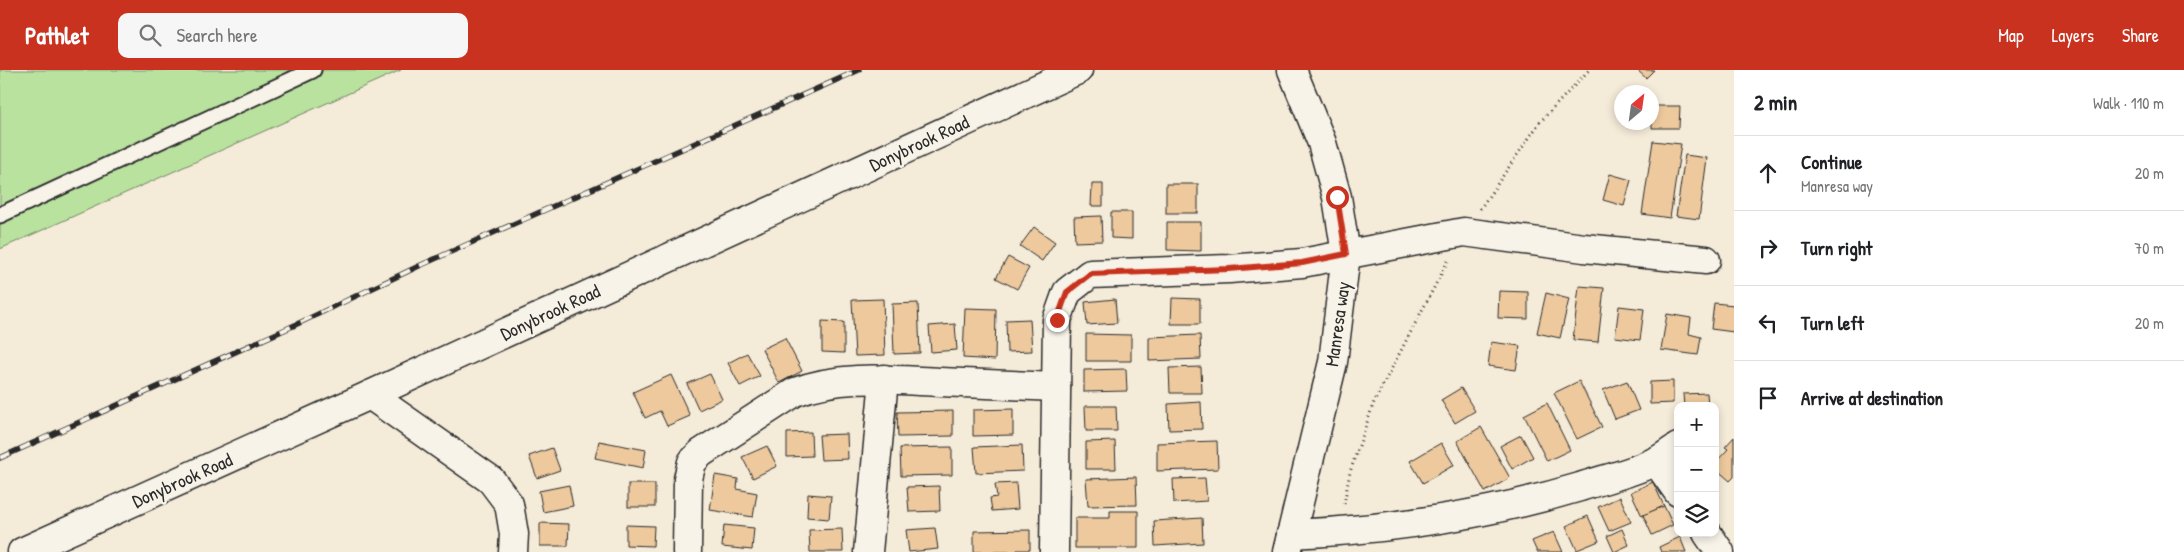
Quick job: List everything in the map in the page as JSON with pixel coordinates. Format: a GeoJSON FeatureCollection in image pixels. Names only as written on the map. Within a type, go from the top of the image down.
{"type":"FeatureCollection","features":[{"type":"Feature","properties":{"kind":"street","name":"Donybrook Road"},"geometry":{"type":"LineString","coordinates":[[22,552],[370,395],[1078,70]]}},
{"type":"Feature","properties":{"kind":"street","name":"Manresa way"},"geometry":{"type":"LineString","coordinates":[[1289,543],[1333,362],[1346,254],[1337,197],[1322,142],[1292,70]]}},
{"type":"Feature","properties":{"kind":"street"},"geometry":{"type":"LineString","coordinates":[[1054,552],[1057,320],[1067,292],[1090,274],[1229,269],[1302,263],[1464,232],[1584,248],[1706,260]]}},
{"type":"Feature","properties":{"kind":"street"},"geometry":{"type":"LineString","coordinates":[[687,552],[688,479],[692,462],[701,452],[796,392],[812,386],[837,381],[884,379],[1056,387]]}},
{"type":"Feature","properties":{"kind":"street"},"geometry":{"type":"LineString","coordinates":[[868,552],[884,379]]}},
{"type":"Feature","properties":{"kind":"street"},"geometry":{"type":"LineString","coordinates":[[370,395],[491,480],[509,504],[514,534],[513,552]]}},
{"type":"Feature","properties":{"kind":"street"},"geometry":{"type":"LineString","coordinates":[[1289,543],[1339,532],[1484,512],[1540,498],[1667,454],[1674,478]]}},
{"type":"Feature","properties":{"kind":"street"},"geometry":{"type":"LineString","coordinates":[[1710,537],[1720,552]]}},
{"type":"Feature","properties":{"kind":"lane"},"geometry":{"type":"LineString","coordinates":[[0,215],[313,70]]}},
{"type":"Feature","properties":{"kind":"path"},"geometry":{"type":"LineString","coordinates":[[1339,532],[1350,472],[1374,402],[1464,232],[1540,122],[1589,70]]}},
{"type":"Feature","properties":{"kind":"green space"},"geometry":{"type":"Polygon","coordinates":[[[0,70],[401,70],[0,249],[0,70]]]}},
{"type":"Feature","properties":{"kind":"building"},"geometry":{"type":"Polygon","coordinates":[[[1637,70],[1654,70],[1646,78],[1637,70]]]}},
{"type":"Feature","properties":{"kind":"building"},"geometry":{"type":"Polygon","coordinates":[[[1659,106],[1680,106],[1679,128],[1659,128],[1659,106]]]}},
{"type":"Feature","properties":{"kind":"building"},"geometry":{"type":"Polygon","coordinates":[[[1653,141],[1681,144],[1670,218],[1642,214],[1653,141]]]}},
{"type":"Feature","properties":{"kind":"building"},"geometry":{"type":"Polygon","coordinates":[[[1685,155],[1707,158],[1699,219],[1676,216],[1685,155]]]}},
{"type":"Feature","properties":{"kind":"building"},"geometry":{"type":"Polygon","coordinates":[[[1610,174],[1631,180],[1624,206],[1603,200],[1610,174]]]}},
{"type":"Feature","properties":{"kind":"building"},"geometry":{"type":"Polygon","coordinates":[[[1092,184],[1103,184],[1103,206],[1091,206],[1092,184]]]}},
{"type":"Feature","properties":{"kind":"building"},"geometry":{"type":"Polygon","coordinates":[[[1166,184],[1198,184],[1198,213],[1166,213],[1166,184]]]}},
{"type":"Feature","properties":{"kind":"building"},"geometry":{"type":"Polygon","coordinates":[[[1111,212],[1132,212],[1132,239],[1111,238],[1111,212]]]}},
{"type":"Feature","properties":{"kind":"building"},"geometry":{"type":"Polygon","coordinates":[[[1101,216],[1102,241],[1075,242],[1074,217],[1101,216]]]}},
{"type":"Feature","properties":{"kind":"building"},"geometry":{"type":"Polygon","coordinates":[[[1167,222],[1201,222],[1201,251],[1167,250],[1167,222]]]}},
{"type":"Feature","properties":{"kind":"building"},"geometry":{"type":"Polygon","coordinates":[[[1034,227],[1055,242],[1042,261],[1020,246],[1034,227]]]}},
{"type":"Feature","properties":{"kind":"building"},"geometry":{"type":"Polygon","coordinates":[[[1008,257],[1029,268],[1017,289],[996,278],[1008,257]]]}},
{"type":"Feature","properties":{"kind":"building"},"geometry":{"type":"Polygon","coordinates":[[[1579,286],[1604,288],[1598,342],[1573,340],[1579,286]]]}},
{"type":"Feature","properties":{"kind":"building"},"geometry":{"type":"Polygon","coordinates":[[[1499,291],[1528,292],[1528,319],[1498,318],[1499,291]]]}},
{"type":"Feature","properties":{"kind":"building"},"geometry":{"type":"Polygon","coordinates":[[[1546,293],[1569,299],[1560,338],[1537,333],[1546,293]]]}},
{"type":"Feature","properties":{"kind":"building"},"geometry":{"type":"Polygon","coordinates":[[[1172,298],[1200,299],[1200,324],[1171,324],[1172,298]]]}},
{"type":"Feature","properties":{"kind":"building"},"geometry":{"type":"Polygon","coordinates":[[[883,299],[885,355],[855,356],[852,300],[883,299]]]}},
{"type":"Feature","properties":{"kind":"building"},"geometry":{"type":"Polygon","coordinates":[[[1115,299],[1117,323],[1087,325],[1085,302],[1115,299]]]}},
{"type":"Feature","properties":{"kind":"building"},"geometry":{"type":"Polygon","coordinates":[[[918,303],[920,353],[894,354],[892,304],[918,303]]]}},
{"type":"Feature","properties":{"kind":"building"},"geometry":{"type":"Polygon","coordinates":[[[1714,303],[1734,305],[1734,332],[1711,329],[1714,303]]]}},
{"type":"Feature","properties":{"kind":"building"},"geometry":{"type":"Polygon","coordinates":[[[1619,306],[1644,309],[1640,340],[1615,337],[1619,306]]]}},
{"type":"Feature","properties":{"kind":"building"},"geometry":{"type":"Polygon","coordinates":[[[965,308],[996,309],[995,360],[963,358],[965,308]]]}},
{"type":"Feature","properties":{"kind":"building"},"geometry":{"type":"Polygon","coordinates":[[[1667,314],[1691,318],[1689,334],[1701,337],[1698,355],[1661,350],[1667,314]]]}},
{"type":"Feature","properties":{"kind":"building"},"geometry":{"type":"Polygon","coordinates":[[[1030,319],[1032,351],[1007,352],[1006,320],[1030,319]]]}},
{"type":"Feature","properties":{"kind":"building"},"geometry":{"type":"Polygon","coordinates":[[[822,321],[844,322],[844,353],[822,352],[822,321]]]}},
{"type":"Feature","properties":{"kind":"building"},"geometry":{"type":"Polygon","coordinates":[[[955,324],[957,350],[931,352],[929,326],[955,324]]]}},
{"type":"Feature","properties":{"kind":"building"},"geometry":{"type":"Polygon","coordinates":[[[1086,334],[1131,335],[1131,361],[1086,361],[1086,334]]]}},
{"type":"Feature","properties":{"kind":"building"},"geometry":{"type":"Polygon","coordinates":[[[1200,335],[1201,359],[1149,361],[1149,337],[1200,335]]]}},
{"type":"Feature","properties":{"kind":"building"},"geometry":{"type":"Polygon","coordinates":[[[785,338],[802,371],[779,383],[762,349],[785,338]]]}},
{"type":"Feature","properties":{"kind":"building"},"geometry":{"type":"Polygon","coordinates":[[[1491,342],[1520,346],[1516,370],[1488,366],[1491,342]]]}},
{"type":"Feature","properties":{"kind":"building"},"geometry":{"type":"Polygon","coordinates":[[[747,353],[760,376],[740,386],[728,363],[747,353]]]}},
{"type":"Feature","properties":{"kind":"building"},"geometry":{"type":"Polygon","coordinates":[[[1201,367],[1202,393],[1170,393],[1169,368],[1201,367]]]}},
{"type":"Feature","properties":{"kind":"building"},"geometry":{"type":"Polygon","coordinates":[[[1126,369],[1127,391],[1084,392],[1084,370],[1126,369]]]}},
{"type":"Feature","properties":{"kind":"building"},"geometry":{"type":"Polygon","coordinates":[[[710,374],[722,399],[699,410],[687,384],[710,374]]]}},
{"type":"Feature","properties":{"kind":"building"},"geometry":{"type":"Polygon","coordinates":[[[671,375],[690,416],[667,426],[660,411],[645,418],[633,392],[671,375]]]}},
{"type":"Feature","properties":{"kind":"building"},"geometry":{"type":"Polygon","coordinates":[[[1579,381],[1602,427],[1577,439],[1554,393],[1579,381]]]}},
{"type":"Feature","properties":{"kind":"building"},"geometry":{"type":"Polygon","coordinates":[[[1627,381],[1639,410],[1615,419],[1603,390],[1627,381]]]}},
{"type":"Feature","properties":{"kind":"building"},"geometry":{"type":"Polygon","coordinates":[[[1673,381],[1673,403],[1650,404],[1650,382],[1673,381]]]}},
{"type":"Feature","properties":{"kind":"building"},"geometry":{"type":"Polygon","coordinates":[[[1461,388],[1475,411],[1455,423],[1441,400],[1461,388]]]}},
{"type":"Feature","properties":{"kind":"building"},"geometry":{"type":"Polygon","coordinates":[[[1707,393],[1708,402],[1684,402],[1683,394],[1707,393]]]}},
{"type":"Feature","properties":{"kind":"building"},"geometry":{"type":"Polygon","coordinates":[[[1201,402],[1202,429],[1169,430],[1168,404],[1201,402]]]}},
{"type":"Feature","properties":{"kind":"building"},"geometry":{"type":"Polygon","coordinates":[[[1547,403],[1570,450],[1547,461],[1524,415],[1547,403]]]}},
{"type":"Feature","properties":{"kind":"building"},"geometry":{"type":"Polygon","coordinates":[[[1085,406],[1116,406],[1117,431],[1086,431],[1085,406]]]}},
{"type":"Feature","properties":{"kind":"building"},"geometry":{"type":"Polygon","coordinates":[[[1013,409],[1013,435],[973,436],[973,410],[1013,409]]]}},
{"type":"Feature","properties":{"kind":"building"},"geometry":{"type":"Polygon","coordinates":[[[953,411],[953,436],[898,437],[897,412],[953,411]]]}},
{"type":"Feature","properties":{"kind":"building"},"geometry":{"type":"Polygon","coordinates":[[[1481,427],[1510,478],[1485,492],[1457,441],[1481,427]]]}},
{"type":"Feature","properties":{"kind":"building"},"geometry":{"type":"Polygon","coordinates":[[[811,432],[812,456],[787,457],[787,433],[811,432]]]}},
{"type":"Feature","properties":{"kind":"building"},"geometry":{"type":"Polygon","coordinates":[[[847,434],[848,459],[821,460],[819,435],[847,434]]]}},
{"type":"Feature","properties":{"kind":"building"},"geometry":{"type":"Polygon","coordinates":[[[1521,435],[1533,457],[1512,469],[1500,446],[1521,435]]]}},
{"type":"Feature","properties":{"kind":"building"},"geometry":{"type":"Polygon","coordinates":[[[1734,437],[1734,477],[1730,481],[1719,471],[1719,459],[1728,449],[1725,447],[1734,437]]]}},
{"type":"Feature","properties":{"kind":"building"},"geometry":{"type":"Polygon","coordinates":[[[599,441],[646,450],[643,468],[595,458],[599,441]]]}},
{"type":"Feature","properties":{"kind":"building"},"geometry":{"type":"Polygon","coordinates":[[[1115,441],[1116,469],[1086,469],[1086,442],[1115,441]]]}},
{"type":"Feature","properties":{"kind":"building"},"geometry":{"type":"Polygon","coordinates":[[[1217,441],[1218,469],[1157,471],[1157,443],[1217,441]]]}},
{"type":"Feature","properties":{"kind":"building"},"geometry":{"type":"Polygon","coordinates":[[[1441,443],[1454,465],[1423,483],[1410,461],[1441,443]]]}},
{"type":"Feature","properties":{"kind":"building"},"geometry":{"type":"Polygon","coordinates":[[[1022,445],[1023,471],[976,473],[974,447],[1022,445]]]}},
{"type":"Feature","properties":{"kind":"building"},"geometry":{"type":"Polygon","coordinates":[[[767,446],[777,466],[753,478],[742,457],[767,446]]]}},
{"type":"Feature","properties":{"kind":"building"},"geometry":{"type":"Polygon","coordinates":[[[952,447],[952,475],[901,476],[900,448],[952,447]]]}},
{"type":"Feature","properties":{"kind":"building"},"geometry":{"type":"Polygon","coordinates":[[[552,448],[560,470],[537,478],[529,456],[552,448]]]}},
{"type":"Feature","properties":{"kind":"building"},"geometry":{"type":"Polygon","coordinates":[[[715,475],[738,479],[737,489],[757,493],[753,517],[710,510],[715,475]]]}},
{"type":"Feature","properties":{"kind":"building"},"geometry":{"type":"Polygon","coordinates":[[[1136,477],[1137,505],[1088,506],[1086,479],[1136,477]]]}},
{"type":"Feature","properties":{"kind":"building"},"geometry":{"type":"Polygon","coordinates":[[[1205,478],[1207,501],[1174,503],[1173,479],[1205,478]]]}},
{"type":"Feature","properties":{"kind":"building"},"geometry":{"type":"Polygon","coordinates":[[[1653,482],[1664,506],[1642,516],[1631,492],[1653,482]]]}},
{"type":"Feature","properties":{"kind":"building"},"geometry":{"type":"Polygon","coordinates":[[[1016,483],[1018,509],[992,511],[990,498],[997,497],[995,484],[1016,483]]]}},
{"type":"Feature","properties":{"kind":"building"},"geometry":{"type":"Polygon","coordinates":[[[628,484],[655,484],[655,507],[628,507],[628,484]]]}},
{"type":"Feature","properties":{"kind":"building"},"geometry":{"type":"Polygon","coordinates":[[[569,485],[573,506],[543,512],[539,491],[569,485]]]}},
{"type":"Feature","properties":{"kind":"building"},"geometry":{"type":"Polygon","coordinates":[[[939,486],[940,511],[909,512],[907,487],[939,486]]]}},
{"type":"Feature","properties":{"kind":"building"},"geometry":{"type":"Polygon","coordinates":[[[808,494],[831,496],[829,519],[807,517],[808,494]]]}},
{"type":"Feature","properties":{"kind":"building"},"geometry":{"type":"Polygon","coordinates":[[[1620,497],[1631,522],[1609,531],[1598,507],[1620,497]]]}},
{"type":"Feature","properties":{"kind":"building"},"geometry":{"type":"Polygon","coordinates":[[[1664,506],[1673,525],[1652,535],[1643,515],[1664,506]]]}},
{"type":"Feature","properties":{"kind":"building"},"geometry":{"type":"Polygon","coordinates":[[[1110,511],[1138,511],[1138,548],[1075,548],[1075,518],[1110,518],[1110,511]]]}},
{"type":"Feature","properties":{"kind":"building"},"geometry":{"type":"Polygon","coordinates":[[[1588,516],[1599,541],[1577,550],[1566,526],[1588,516]]]}},
{"type":"Feature","properties":{"kind":"building"},"geometry":{"type":"Polygon","coordinates":[[[1202,518],[1203,543],[1155,546],[1154,521],[1202,518]]]}},
{"type":"Feature","properties":{"kind":"building"},"geometry":{"type":"Polygon","coordinates":[[[540,523],[569,524],[568,546],[540,546],[540,523]]]}},
{"type":"Feature","properties":{"kind":"building"},"geometry":{"type":"Polygon","coordinates":[[[626,525],[654,526],[653,546],[626,545],[626,525]]]}},
{"type":"Feature","properties":{"kind":"building"},"geometry":{"type":"Polygon","coordinates":[[[724,525],[754,528],[752,550],[722,547],[724,525]]]}},
{"type":"Feature","properties":{"kind":"building"},"geometry":{"type":"Polygon","coordinates":[[[935,528],[938,549],[909,552],[906,530],[935,528]]]}},
{"type":"Feature","properties":{"kind":"building"},"geometry":{"type":"Polygon","coordinates":[[[842,529],[843,552],[810,552],[809,530],[842,529]]]}},
{"type":"Feature","properties":{"kind":"building"},"geometry":{"type":"Polygon","coordinates":[[[1622,529],[1629,545],[1614,552],[1607,536],[1622,529]]]}},
{"type":"Feature","properties":{"kind":"building"},"geometry":{"type":"Polygon","coordinates":[[[1030,530],[1030,550],[1017,550],[1017,552],[974,552],[974,531],[1030,530]]]}},
{"type":"Feature","properties":{"kind":"building"},"geometry":{"type":"Polygon","coordinates":[[[1554,532],[1563,552],[1537,552],[1532,541],[1554,532]]]}},
{"type":"Feature","properties":{"kind":"building"},"geometry":{"type":"Polygon","coordinates":[[[1680,537],[1686,552],[1661,552],[1659,547],[1680,537]]]}},
{"type":"Feature","properties":{"kind":"railway"},"geometry":{"type":"LineString","coordinates":[[0,458],[295,325],[419,266],[859,70]]}},
{"type":"Feature","properties":{"kind":"route"},"geometry":{"type":"LineString","coordinates":[[1057,320],[1067,292],[1090,274],[1229,269],[1302,263],[1346,254],[1337,197]]}}]}
